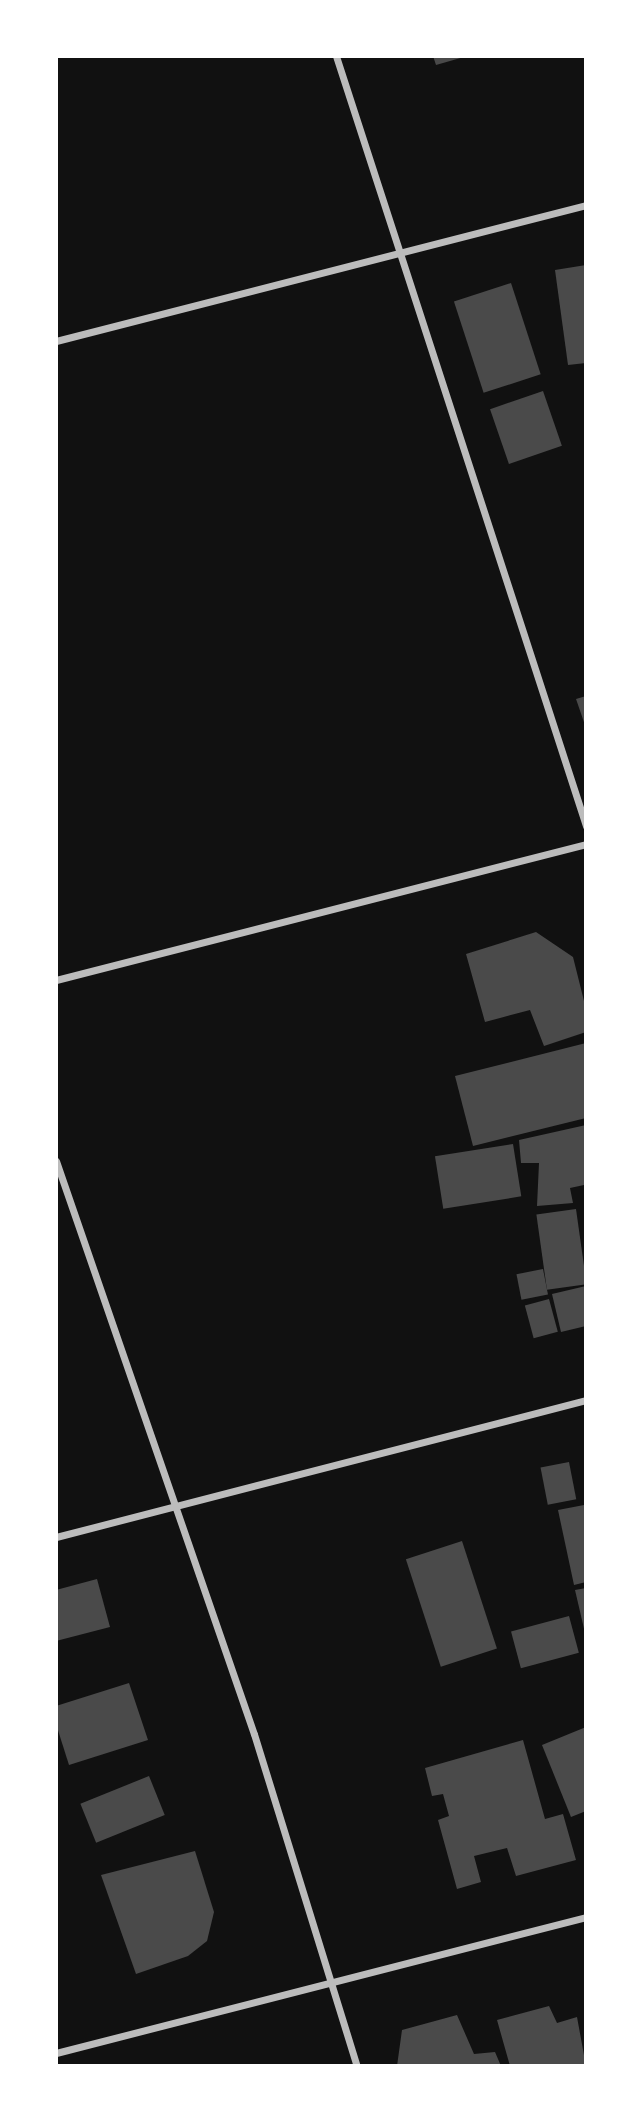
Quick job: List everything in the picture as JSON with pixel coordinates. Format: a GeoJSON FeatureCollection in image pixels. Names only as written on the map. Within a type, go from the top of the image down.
{"type":"FeatureCollection","features":[{"type":"Feature","properties":{"kind":"street"},"geometry":{"type":"LineString","coordinates":[[336,56],[586,826]]}},
{"type":"Feature","properties":{"kind":"street"},"geometry":{"type":"LineString","coordinates":[[56,341],[586,205]]}},
{"type":"Feature","properties":{"kind":"street"},"geometry":{"type":"LineString","coordinates":[[56,980],[586,844]]}},
{"type":"Feature","properties":{"kind":"street"},"geometry":{"type":"LineString","coordinates":[[56,1161],[177,1505],[357,2066]]}},
{"type":"Feature","properties":{"kind":"street"},"geometry":{"type":"LineString","coordinates":[[56,1536],[586,1400]]}},
{"type":"Feature","properties":{"kind":"street"},"geometry":{"type":"LineString","coordinates":[[56,2053],[586,1917]]}},
{"type":"Feature","properties":{"kind":"building"},"geometry":{"type":"Polygon","coordinates":[[[433,56],[464,56],[464,57],[436,65],[433,56]]]}},
{"type":"Feature","properties":{"kind":"building"},"geometry":{"type":"Polygon","coordinates":[[[586,265],[586,363],[568,365],[555,270],[586,265]]]}},
{"type":"Feature","properties":{"kind":"building"},"geometry":{"type":"Polygon","coordinates":[[[511,283],[541,374],[484,393],[454,302],[511,283]]]}},
{"type":"Feature","properties":{"kind":"building"},"geometry":{"type":"Polygon","coordinates":[[[543,391],[562,446],[509,464],[490,409],[543,391]]]}},
{"type":"Feature","properties":{"kind":"building"},"geometry":{"type":"Polygon","coordinates":[[[586,696],[586,728],[576,699],[586,696]]]}},
{"type":"Feature","properties":{"kind":"building"},"geometry":{"type":"Polygon","coordinates":[[[536,932],[573,957],[586,1009],[586,1032],[544,1046],[530,1010],[485,1022],[466,954],[536,932]]]}},
{"type":"Feature","properties":{"kind":"building"},"geometry":{"type":"Polygon","coordinates":[[[586,1043],[586,1118],[473,1146],[455,1076],[586,1043]]]}},
{"type":"Feature","properties":{"kind":"building"},"geometry":{"type":"Polygon","coordinates":[[[586,1125],[586,1190],[584,1185],[570,1188],[573,1203],[537,1206],[539,1163],[521,1163],[519,1140],[586,1125]]]}},
{"type":"Feature","properties":{"kind":"building"},"geometry":{"type":"Polygon","coordinates":[[[513,1144],[521,1196],[443,1209],[435,1156],[513,1144]]]}},
{"type":"Feature","properties":{"kind":"building"},"geometry":{"type":"Polygon","coordinates":[[[576,1209],[586,1284],[547,1290],[536,1215],[576,1209]]]}},
{"type":"Feature","properties":{"kind":"building"},"geometry":{"type":"Polygon","coordinates":[[[543,1269],[548,1295],[521,1300],[516,1274],[543,1269]]]}},
{"type":"Feature","properties":{"kind":"building"},"geometry":{"type":"Polygon","coordinates":[[[586,1286],[586,1326],[561,1332],[552,1294],[586,1286]]]}},
{"type":"Feature","properties":{"kind":"building"},"geometry":{"type":"Polygon","coordinates":[[[549,1299],[558,1332],[534,1338],[525,1305],[549,1299]]]}},
{"type":"Feature","properties":{"kind":"building"},"geometry":{"type":"Polygon","coordinates":[[[569,1462],[576,1499],[548,1505],[541,1468],[569,1462]]]}},
{"type":"Feature","properties":{"kind":"building"},"geometry":{"type":"Polygon","coordinates":[[[584,1505],[586,1582],[574,1585],[558,1510],[584,1505]]]}},
{"type":"Feature","properties":{"kind":"building"},"geometry":{"type":"Polygon","coordinates":[[[462,1541],[497,1648],[441,1667],[406,1559],[462,1541]]]}},
{"type":"Feature","properties":{"kind":"building"},"geometry":{"type":"Polygon","coordinates":[[[97,1579],[110,1627],[56,1641],[56,1590],[97,1579]]]}},
{"type":"Feature","properties":{"kind":"building"},"geometry":{"type":"Polygon","coordinates":[[[586,1588],[586,1633],[585,1633],[575,1590],[586,1588]]]}},
{"type":"Feature","properties":{"kind":"building"},"geometry":{"type":"Polygon","coordinates":[[[569,1616],[579,1653],[521,1668],[511,1632],[569,1616]]]}},
{"type":"Feature","properties":{"kind":"building"},"geometry":{"type":"Polygon","coordinates":[[[129,1683],[148,1740],[69,1765],[56,1724],[56,1706],[129,1683]]]}},
{"type":"Feature","properties":{"kind":"building"},"geometry":{"type":"Polygon","coordinates":[[[586,1727],[586,1811],[571,1817],[542,1745],[586,1727]]]}},
{"type":"Feature","properties":{"kind":"building"},"geometry":{"type":"Polygon","coordinates":[[[523,1740],[545,1819],[563,1814],[576,1860],[516,1876],[507,1848],[474,1856],[481,1882],[457,1889],[438,1820],[449,1816],[443,1794],[432,1796],[425,1768],[523,1740]]]}},
{"type":"Feature","properties":{"kind":"building"},"geometry":{"type":"Polygon","coordinates":[[[149,1776],[165,1815],[96,1843],[80,1804],[149,1776]]]}},
{"type":"Feature","properties":{"kind":"building"},"geometry":{"type":"Polygon","coordinates":[[[195,1851],[214,1912],[207,1941],[188,1956],[136,1974],[101,1875],[195,1851]]]}},
{"type":"Feature","properties":{"kind":"building"},"geometry":{"type":"Polygon","coordinates":[[[549,2006],[557,2023],[577,2017],[586,2066],[510,2066],[497,2020],[549,2006]]]}},
{"type":"Feature","properties":{"kind":"building"},"geometry":{"type":"Polygon","coordinates":[[[457,2015],[474,2054],[495,2052],[501,2066],[397,2066],[402,2030],[457,2015]]]}}]}
